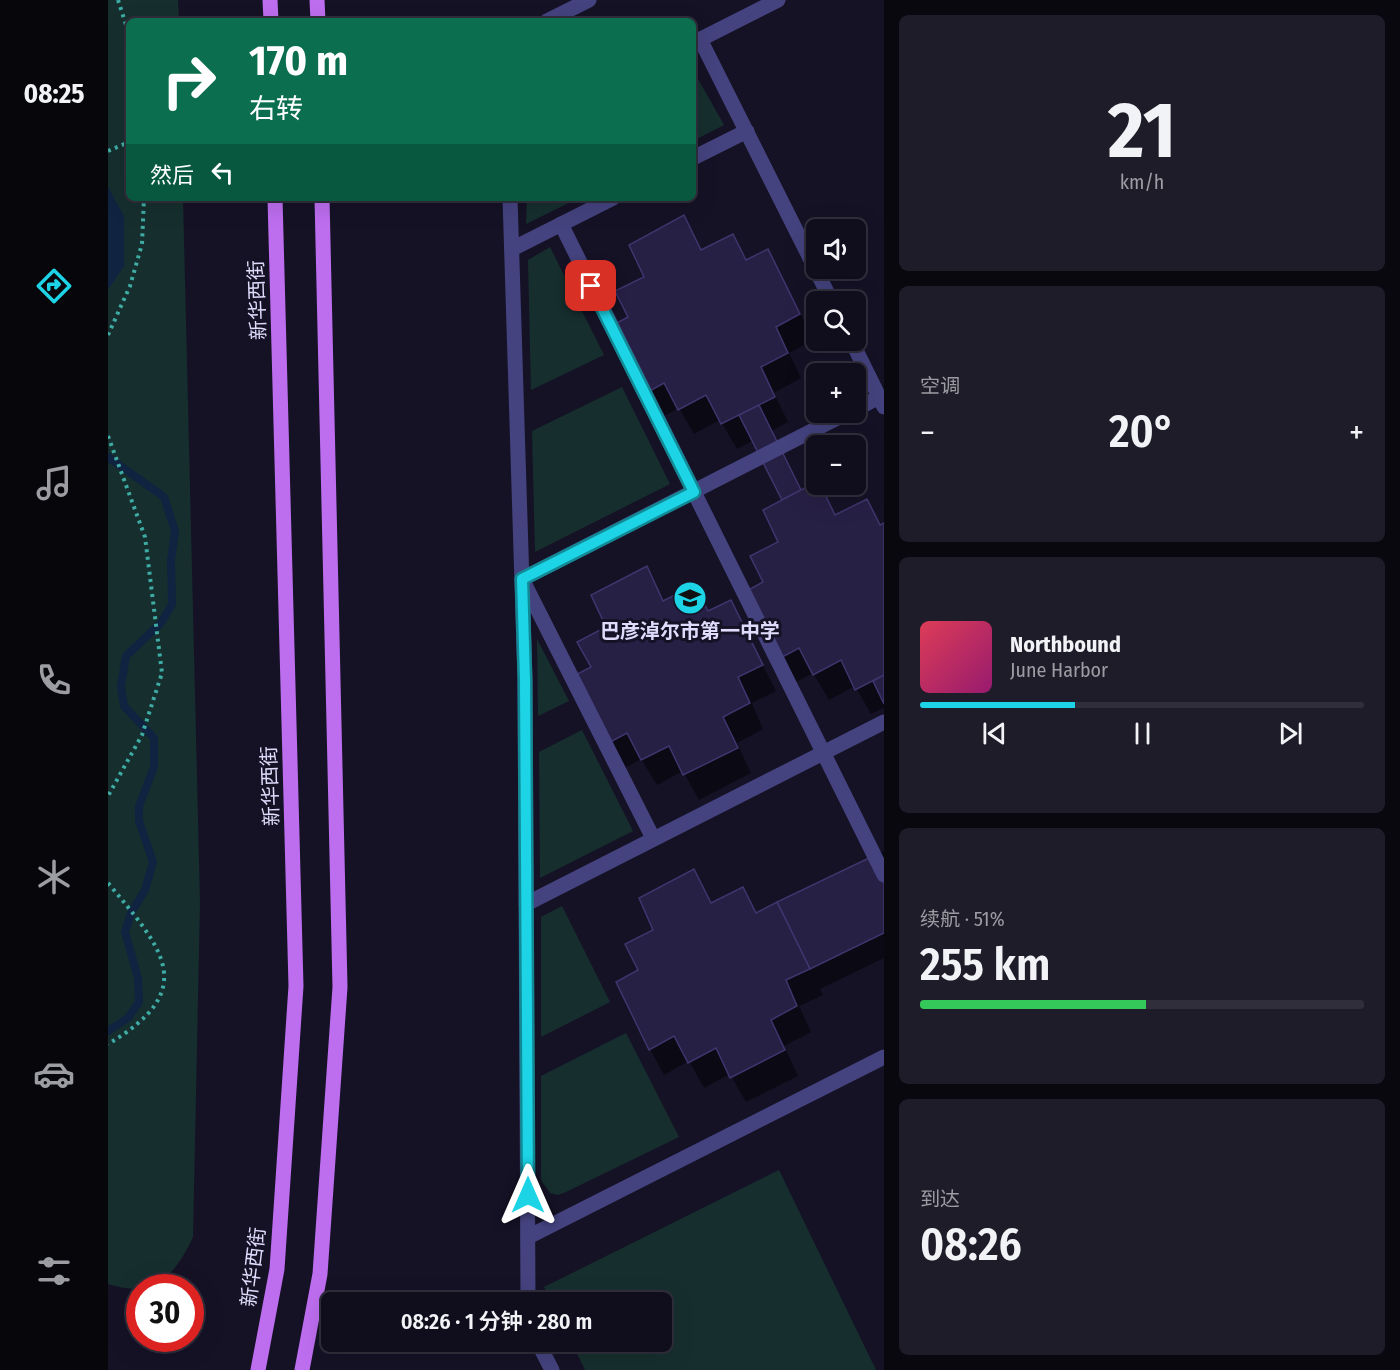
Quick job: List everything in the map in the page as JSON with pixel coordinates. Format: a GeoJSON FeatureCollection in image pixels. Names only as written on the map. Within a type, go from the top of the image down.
{"type":"FeatureCollection","features":[{"type":"Feature","properties":{"kind":"main road"},"geometry":{"type":"LineString","coordinates":[[270,0],[271,18]]}},
{"type":"Feature","properties":{"kind":"main road"},"geometry":{"type":"LineString","coordinates":[[317,0],[318,18]]}},
{"type":"Feature","properties":{"kind":"main road","name":"新华西街"},"geometry":{"type":"LineString","coordinates":[[258,1370],[277,1269],[296,986],[275,201]]}},
{"type":"Feature","properties":{"kind":"main road"},"geometry":{"type":"LineString","coordinates":[[302,1370],[320,1274],[340,987],[322,201]]}},
{"type":"Feature","properties":{"kind":"street"},"geometry":{"type":"LineString","coordinates":[[553,18],[589,0]]}},
{"type":"Feature","properties":{"kind":"street"},"geometry":{"type":"LineString","coordinates":[[778,0],[697,41],[747,131],[827,291]]}},
{"type":"Feature","properties":{"kind":"street"},"geometry":{"type":"LineString","coordinates":[[696,156],[747,131]]}},
{"type":"Feature","properties":{"kind":"street"},"geometry":{"type":"LineString","coordinates":[[510,201],[522,579],[528,1292]]}},
{"type":"Feature","properties":{"kind":"street"},"geometry":{"type":"LineString","coordinates":[[512,249],[607,201]]}},
{"type":"Feature","properties":{"kind":"street"},"geometry":{"type":"LineString","coordinates":[[561,224],[884,875]]}},
{"type":"Feature","properties":{"kind":"street"},"geometry":{"type":"LineString","coordinates":[[856,351],[882,402],[866,407]]}},
{"type":"Feature","properties":{"kind":"street"},"geometry":{"type":"LineString","coordinates":[[522,579],[828,423]]}},
{"type":"Feature","properties":{"kind":"street"},"geometry":{"type":"LineString","coordinates":[[522,579],[653,838]]}},
{"type":"Feature","properties":{"kind":"street"},"geometry":{"type":"LineString","coordinates":[[526,904],[884,722]]}},
{"type":"Feature","properties":{"kind":"street"},"geometry":{"type":"LineString","coordinates":[[528,1237],[884,1057]]}},
{"type":"Feature","properties":{"kind":"street"},"geometry":{"type":"LineString","coordinates":[[543,1352],[552,1370]]}},
{"type":"Feature","properties":{"kind":"path"},"geometry":{"type":"LineString","coordinates":[[118,0],[126,25]]}},
{"type":"Feature","properties":{"kind":"path"},"geometry":{"type":"LineString","coordinates":[[108,151],[126,143]]}},
{"type":"Feature","properties":{"kind":"path"},"geometry":{"type":"LineString","coordinates":[[108,334],[130,286],[142,244],[144,201]]}},
{"type":"Feature","properties":{"kind":"path"},"geometry":{"type":"LineString","coordinates":[[108,436],[145,537],[162,673],[142,735],[108,796]]}},
{"type":"Feature","properties":{"kind":"path"},"geometry":{"type":"LineString","coordinates":[[108,882],[149,932],[165,964],[160,999],[134,1029],[108,1044]]}},
{"type":"Feature","properties":{"kind":"green space"},"geometry":{"type":"Polygon","coordinates":[[[108,0],[178,0],[179,18],[126,18],[126,201],[183,201],[200,902],[193,1237],[169,1274],[126,1274],[126,1288],[108,1284],[108,0]]]}},
{"type":"Feature","properties":{"kind":"green space"},"geometry":{"type":"Polygon","coordinates":[[[696,75],[724,125],[696,139],[696,75]]]}},
{"type":"Feature","properties":{"kind":"green space"},"geometry":{"type":"Polygon","coordinates":[[[527,201],[573,201],[526,224],[527,201]]]}},
{"type":"Feature","properties":{"kind":"green space"},"geometry":{"type":"Polygon","coordinates":[[[550,247],[604,355],[531,390],[528,260],[550,247]]]}},
{"type":"Feature","properties":{"kind":"green space"},"geometry":{"type":"Polygon","coordinates":[[[622,387],[670,484],[535,552],[532,431],[622,387]]]}},
{"type":"Feature","properties":{"kind":"green space"},"geometry":{"type":"Polygon","coordinates":[[[537,639],[569,701],[538,716],[537,639]]]}},
{"type":"Feature","properties":{"kind":"green space"},"geometry":{"type":"Polygon","coordinates":[[[582,730],[633,831],[540,878],[539,752],[582,730]]]}},
{"type":"Feature","properties":{"kind":"green space"},"geometry":{"type":"Polygon","coordinates":[[[562,906],[610,1002],[541,1037],[541,917],[562,906]]]}},
{"type":"Feature","properties":{"kind":"green space"},"geometry":{"type":"Polygon","coordinates":[[[626,1033],[679,1137],[566,1192],[558,1195],[550,1193],[541,1180],[541,1076],[626,1033]]]}},
{"type":"Feature","properties":{"kind":"green space"},"geometry":{"type":"Polygon","coordinates":[[[779,1170],[876,1370],[585,1370],[576,1352],[672,1352],[672,1292],[547,1292],[544,1287],[779,1170]]]}},
{"type":"Feature","properties":{"kind":"water"},"geometry":{"type":"Polygon","coordinates":[[[108,187],[124,216],[124,266],[108,290],[108,187]]]}},
{"type":"Feature","properties":{"kind":"building"},"geometry":{"type":"Polygon","coordinates":[[[684,215],[701,250],[733,234],[746,260],[768,249],[800,314],[776,327],[788,353],[761,367],[775,397],[721,424],[706,395],[678,410],[664,383],[639,397],[606,329],[628,317],[615,291],[644,277],[629,245],[684,215]]]}},
{"type":"Feature","properties":{"kind":"building"},"geometry":{"type":"Polygon","coordinates":[[[759,405],[801,490],[782,500],[739,415],[759,405]]]}},
{"type":"Feature","properties":{"kind":"building"},"geometry":{"type":"Polygon","coordinates":[[[806,487],[806,495],[825,495],[835,515],[867,499],[880,525],[884,523],[884,675],[855,690],[841,660],[813,675],[799,648],[773,662],[741,594],[763,582],[750,556],[778,542],[763,510],[806,487]]]}},
{"type":"Feature","properties":{"kind":"building"},"geometry":{"type":"Polygon","coordinates":[[[647,566],[663,601],[695,585],[708,611],[731,600],[763,665],[738,677],[750,703],[723,717],[738,748],[683,775],[669,746],[641,760],[627,733],[601,747],[568,679],[591,667],[577,642],[606,627],[591,595],[647,566]]]}},
{"type":"Feature","properties":{"kind":"building"},"geometry":{"type":"Polygon","coordinates":[[[884,675],[884,704],[873,681],[884,675]]]}},
{"type":"Feature","properties":{"kind":"building"},"geometry":{"type":"Polygon","coordinates":[[[871,857],[884,884],[884,933],[810,969],[777,902],[871,857]]]}},
{"type":"Feature","properties":{"kind":"building"},"geometry":{"type":"Polygon","coordinates":[[[694,869],[711,903],[743,887],[756,913],[777,902],[810,969],[786,980],[797,1006],[771,1020],[785,1050],[730,1078],[716,1048],[688,1063],[674,1036],[649,1050],[616,982],[638,970],[625,944],[653,930],[639,898],[694,869]]]}},
{"type":"Feature","properties":{"kind":"waterway"},"geometry":{"type":"LineString","coordinates":[[108,457],[164,497],[175,531],[171,560],[172,604],[161,623],[126,656],[121,686],[124,706],[154,738],[154,767],[139,806],[139,821],[153,862],[145,890],[131,913],[125,932],[138,978],[139,1002],[128,1018],[108,1031]]}},
{"type":"Feature","properties":{"kind":"place","name":"巴彦淖尔市第一中学"},"geometry":{"type":"Point","coordinates":[690,598]}},
{"type":"Feature","properties":{"kind":"route"},"geometry":{"type":"LineString","coordinates":[[528,1195],[525,680],[522,579],[694,492],[591,286]]}}]}
